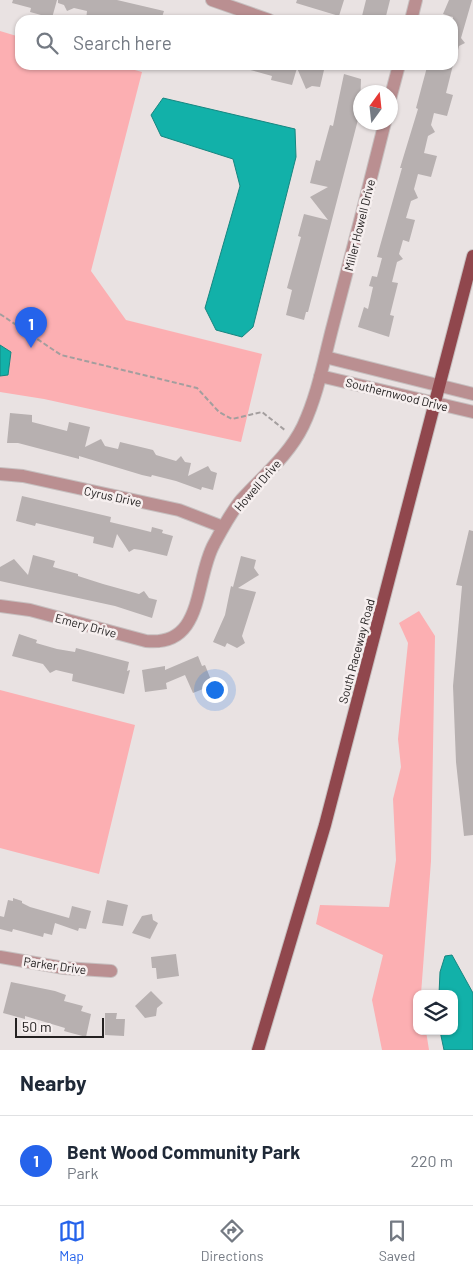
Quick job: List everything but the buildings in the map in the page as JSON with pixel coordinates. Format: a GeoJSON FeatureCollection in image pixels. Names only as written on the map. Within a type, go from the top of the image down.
{"type":"FeatureCollection","features":[{"type":"Feature","properties":{"kind":"main road","name":"South Raceway Road"},"geometry":{"type":"LineString","coordinates":[[258,1050],[325,825],[473,256]]}},
{"type":"Feature","properties":{"kind":"street"},"geometry":{"type":"LineString","coordinates":[[212,0],[255,15]]}},
{"type":"Feature","properties":{"kind":"street"},"geometry":{"type":"LineString","coordinates":[[412,15],[416,0]]}},
{"type":"Feature","properties":{"kind":"street"},"geometry":{"type":"LineString","coordinates":[[394,85],[398,70]]}},
{"type":"Feature","properties":{"kind":"street","name":"Miller Howell Drive"},"geometry":{"type":"LineString","coordinates":[[332,327],[383,130]]}},
{"type":"Feature","properties":{"kind":"street","name":"Howell Drive"},"geometry":{"type":"LineString","coordinates":[[172,638],[180,633],[190,620],[209,553],[223,527],[241,501],[296,438],[308,414],[326,357],[332,327]]}},
{"type":"Feature","properties":{"kind":"street","name":"Southernwood Drive"},"geometry":{"type":"LineString","coordinates":[[326,357],[473,394]]}},
{"type":"Feature","properties":{"kind":"street","name":"Southernwood Drive"},"geometry":{"type":"LineString","coordinates":[[320,376],[473,412]]}},
{"type":"Feature","properties":{"kind":"street","name":"Cyrus Drive"},"geometry":{"type":"LineString","coordinates":[[0,474],[23,476],[180,510],[223,527]]}},
{"type":"Feature","properties":{"kind":"street","name":"Emery Drive"},"geometry":{"type":"LineString","coordinates":[[0,606],[30,610],[146,641],[157,642],[172,638]]}},
{"type":"Feature","properties":{"kind":"street","name":"Parker Drive"},"geometry":{"type":"LineString","coordinates":[[0,957],[64,968],[111,971]]}},
{"type":"Feature","properties":{"kind":"path"},"geometry":{"type":"LineString","coordinates":[[0,314],[61,355],[197,388],[219,412],[232,419],[262,412],[296,438]]}},
{"type":"Feature","properties":{"kind":"shaded area"},"geometry":{"type":"Polygon","coordinates":[[[0,31],[15,36],[15,70],[135,70],[142,72],[91,271],[126,320],[262,354],[241,442],[44,399],[0,392],[0,376],[8,375],[11,352],[0,345],[0,31]]]}},
{"type":"Feature","properties":{"kind":"shaded area"},"geometry":{"type":"Polygon","coordinates":[[[419,611],[435,636],[431,861],[421,990],[413,990],[413,1035],[427,1035],[429,1050],[382,1050],[372,1000],[383,955],[316,924],[320,905],[389,907],[396,860],[393,799],[401,767],[398,739],[408,643],[399,623],[419,611]]]}},
{"type":"Feature","properties":{"kind":"shaded area"},"geometry":{"type":"Polygon","coordinates":[[[0,690],[135,725],[99,874],[0,848],[0,690]]]}},
{"type":"Feature","properties":{"kind":"water"},"geometry":{"type":"Polygon","coordinates":[[[163,98],[295,129],[296,157],[253,327],[242,337],[216,330],[205,308],[240,186],[233,159],[161,136],[151,115],[163,98]]]}},
{"type":"Feature","properties":{"kind":"water"},"geometry":{"type":"Polygon","coordinates":[[[0,345],[11,352],[8,375],[0,376],[0,345]]]}},
{"type":"Feature","properties":{"kind":"water"},"geometry":{"type":"Polygon","coordinates":[[[452,955],[473,993],[473,1050],[444,1050],[441,1035],[458,1035],[458,990],[439,990],[440,972],[445,956],[452,955]]]}},
{"type":"Feature","properties":{"kind":"place","name":"Bent Wood Community Park"},"geometry":{"type":"Point","coordinates":[31,348]}}]}
